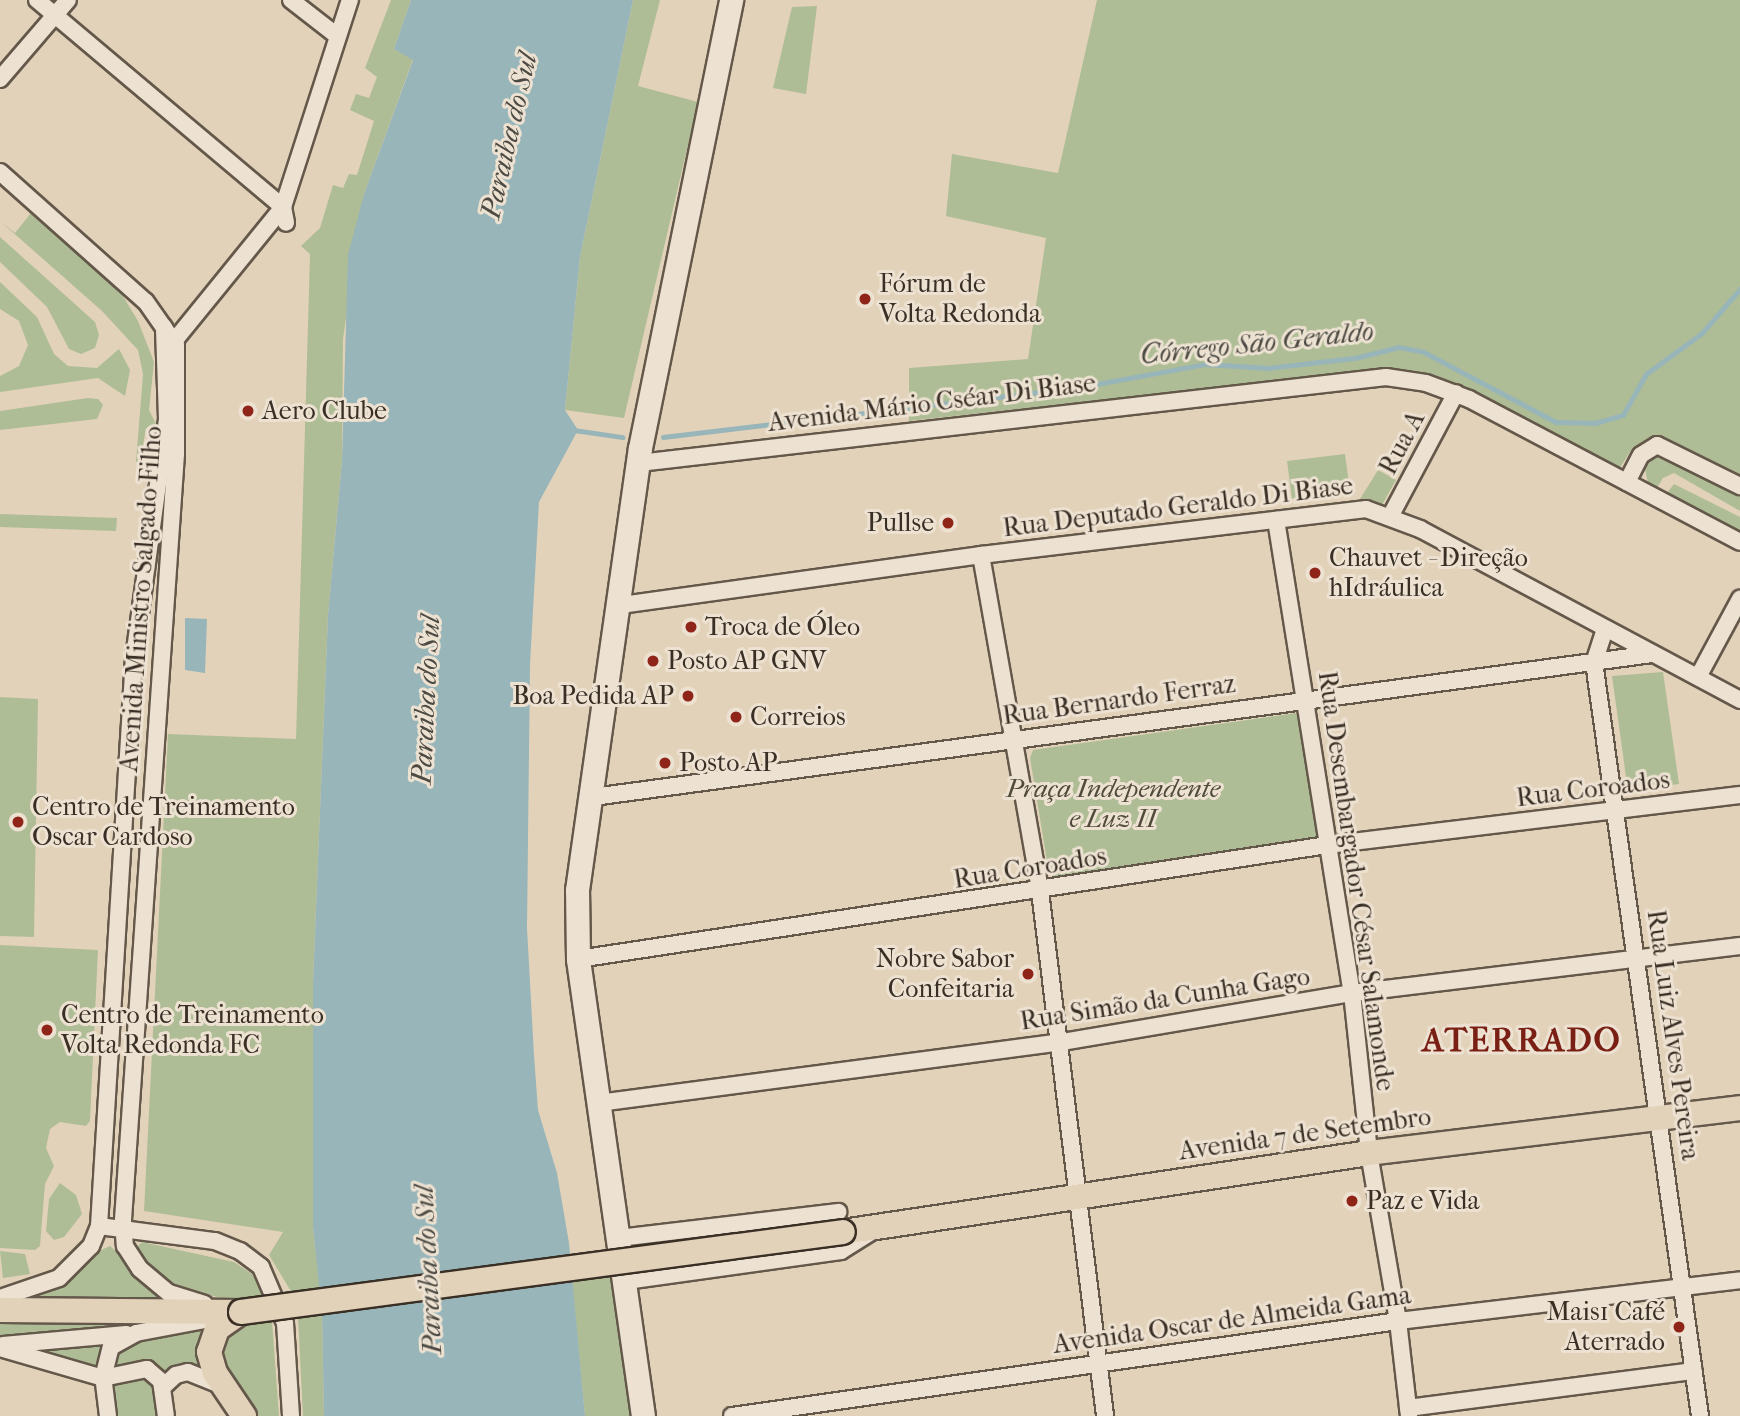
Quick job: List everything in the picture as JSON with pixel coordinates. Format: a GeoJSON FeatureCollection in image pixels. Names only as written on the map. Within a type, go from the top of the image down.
{"type":"FeatureCollection","features":[{"type":"Feature","properties":{"kind":"main road","name":"Avenida 7 de Setembro"},"geometry":{"type":"LineString","coordinates":[[841,1222],[879,1227],[1369,1153],[1740,1108]]}},
{"type":"Feature","properties":{"kind":"main road"},"geometry":{"type":"LineString","coordinates":[[0,1310],[230,1312],[841,1222]]}},
{"type":"Feature","properties":{"kind":"main road"},"geometry":{"type":"LineString","coordinates":[[230,1312],[209,1345],[213,1367],[244,1416]]}},
{"type":"Feature","properties":{"kind":"street"},"geometry":{"type":"LineString","coordinates":[[37,0],[285,215]]}},
{"type":"Feature","properties":{"kind":"street"},"geometry":{"type":"LineString","coordinates":[[0,79],[68,0]]}},
{"type":"Feature","properties":{"kind":"street"},"geometry":{"type":"LineString","coordinates":[[291,0],[336,35]]}},
{"type":"Feature","properties":{"kind":"street"},"geometry":{"type":"LineString","coordinates":[[0,172],[163,321],[175,340],[197,310],[285,215],[336,35],[350,0]]}},
{"type":"Feature","properties":{"kind":"street"},"geometry":{"type":"LineString","coordinates":[[643,1416],[626,1281],[578,959],[577,890],[621,605],[640,455],[731,0]]}},
{"type":"Feature","properties":{"kind":"street"},"geometry":{"type":"LineString","coordinates":[[163,321],[197,310]]}},
{"type":"Feature","properties":{"kind":"street","name":"Avenida Ministro Salgado Filho"},"geometry":{"type":"LineString","coordinates":[[0,1298],[59,1278],[91,1246],[99,1226],[134,657],[167,419],[163,321]]}},
{"type":"Feature","properties":{"kind":"street","name":"Avenida Ministro Salgado Filho"},"geometry":{"type":"LineString","coordinates":[[175,340],[176,454],[124,1229],[133,1261],[159,1286],[189,1301],[230,1312]]}},
{"type":"Feature","properties":{"kind":"street","name":"Avenida Mário Cséar Di Biase"},"geometry":{"type":"LineString","coordinates":[[640,455],[1359,377],[1415,381],[1456,393],[1740,542]]}},
{"type":"Feature","properties":{"kind":"street","name":"Rua A"},"geometry":{"type":"LineString","coordinates":[[1391,515],[1456,393]]}},
{"type":"Feature","properties":{"kind":"street"},"geometry":{"type":"LineString","coordinates":[[1627,482],[1642,455],[1657,445],[1740,485]]}},
{"type":"Feature","properties":{"kind":"street","name":"Rua Deputado Geraldo Di Biase"},"geometry":{"type":"LineString","coordinates":[[621,605],[981,555],[1352,509],[1391,515],[1740,700]]}},
{"type":"Feature","properties":{"kind":"street","name":"Rua Desembargador César Salamonde"},"geometry":{"type":"LineString","coordinates":[[1276,520],[1326,845],[1352,993],[1369,1153],[1398,1321],[1408,1412]]}},
{"type":"Feature","properties":{"kind":"street"},"geometry":{"type":"LineString","coordinates":[[981,555],[1040,891],[1056,1043],[1105,1416]]}},
{"type":"Feature","properties":{"kind":"street"},"geometry":{"type":"LineString","coordinates":[[1698,677],[1740,599]]}},
{"type":"Feature","properties":{"kind":"street"},"geometry":{"type":"LineString","coordinates":[[1594,662],[1605,629]]}},
{"type":"Feature","properties":{"kind":"street","name":"Rua Bernardo Ferraz"},"geometry":{"type":"LineString","coordinates":[[593,797],[1305,698],[1652,654]]}},
{"type":"Feature","properties":{"kind":"street","name":"Rua Luiz Alves Pereira"},"geometry":{"type":"LineString","coordinates":[[1594,662],[1639,958],[1700,1416]]}},
{"type":"Feature","properties":{"kind":"street","name":"Rua Coroados"},"geometry":{"type":"LineString","coordinates":[[578,959],[1040,891],[1326,845],[1740,795]]}},
{"type":"Feature","properties":{"kind":"street","name":"Rua Simão da Cunha Gago"},"geometry":{"type":"LineString","coordinates":[[599,1103],[1056,1043],[1352,993],[1740,946]]}},
{"type":"Feature","properties":{"kind":"street","name":"Avenida 7 de Setembro"},"geometry":{"type":"LineString","coordinates":[[619,1238],[841,1222]]}},
{"type":"Feature","properties":{"kind":"street"},"geometry":{"type":"LineString","coordinates":[[99,1226],[215,1241],[240,1251],[261,1267],[285,1323],[290,1416]]}},
{"type":"Feature","properties":{"kind":"street","name":"Avenida 7 de Setembro"},"geometry":{"type":"LineString","coordinates":[[626,1281],[841,1251],[879,1227]]}},
{"type":"Feature","properties":{"kind":"street","name":"Avenida Oscar de Almeida Gama"},"geometry":{"type":"LineString","coordinates":[[732,1416],[1398,1321],[1740,1280]]}},
{"type":"Feature","properties":{"kind":"street"},"geometry":{"type":"LineString","coordinates":[[0,1347],[136,1334],[230,1312]]}},
{"type":"Feature","properties":{"kind":"street"},"geometry":{"type":"LineString","coordinates":[[108,1416],[103,1378],[111,1347],[136,1334]]}},
{"type":"Feature","properties":{"kind":"street"},"geometry":{"type":"LineString","coordinates":[[0,1347],[103,1378],[147,1369],[163,1387],[166,1416]]}},
{"type":"Feature","properties":{"kind":"street"},"geometry":{"type":"LineString","coordinates":[[1408,1412],[1694,1371]]}},
{"type":"Feature","properties":{"kind":"street"},"geometry":{"type":"LineString","coordinates":[[163,1387],[176,1375],[188,1372],[227,1390]]}},
{"type":"Feature","properties":{"kind":"green space"},"geometry":{"type":"Polygon","coordinates":[[[391,0],[411,0],[394,49],[413,59],[364,194],[343,339],[342,460],[328,615],[313,982],[313,1227],[320,1289],[292,1293],[269,1255],[283,1232],[144,1211],[168,734],[296,739],[310,254],[301,246],[320,228],[333,185],[343,188],[349,174],[357,175],[374,121],[350,110],[356,94],[369,98],[377,77],[365,68],[391,0]]]}},
{"type":"Feature","properties":{"kind":"green space"},"geometry":{"type":"Polygon","coordinates":[[[633,0],[660,0],[638,86],[698,102],[624,418],[565,410],[580,257],[633,0]]]}},
{"type":"Feature","properties":{"kind":"green space"},"geometry":{"type":"Polygon","coordinates":[[[1097,0],[1740,0],[1740,477],[1655,437],[1633,447],[1618,471],[1445,380],[1386,369],[909,421],[909,368],[1028,359],[1046,238],[946,216],[952,154],[1058,173],[1097,0]]]}},
{"type":"Feature","properties":{"kind":"green space"},"geometry":{"type":"Polygon","coordinates":[[[817,6],[806,94],[773,88],[792,7],[817,6]]]}},
{"type":"Feature","properties":{"kind":"green space"},"geometry":{"type":"Polygon","coordinates":[[[31,213],[121,293],[138,321],[154,362],[149,410],[159,430],[146,428],[140,463],[136,462],[143,374],[138,350],[102,311],[0,221],[15,233],[31,213]]]}},
{"type":"Feature","properties":{"kind":"green space"},"geometry":{"type":"Polygon","coordinates":[[[0,237],[95,322],[99,335],[95,348],[81,354],[69,349],[47,307],[0,262],[0,237]]]}},
{"type":"Feature","properties":{"kind":"green space"},"geometry":{"type":"Polygon","coordinates":[[[0,282],[37,317],[54,354],[68,366],[97,368],[119,349],[130,370],[125,396],[98,378],[0,392],[0,376],[19,366],[28,345],[19,321],[0,309],[0,282]]]}},
{"type":"Feature","properties":{"kind":"green space"},"geometry":{"type":"Polygon","coordinates":[[[88,398],[98,399],[103,405],[97,419],[0,430],[0,411],[88,398]]]}},
{"type":"Feature","properties":{"kind":"green space"},"geometry":{"type":"Polygon","coordinates":[[[1657,452],[1740,491],[1740,511],[1674,473],[1663,478],[1657,488],[1648,483],[1644,465],[1657,452]]]}},
{"type":"Feature","properties":{"kind":"green space"},"geometry":{"type":"Polygon","coordinates":[[[1345,454],[1350,491],[1292,499],[1287,461],[1345,454]]]}},
{"type":"Feature","properties":{"kind":"green space"},"geometry":{"type":"Polygon","coordinates":[[[1378,470],[1396,480],[1382,505],[1360,499],[1378,470]]]}},
{"type":"Feature","properties":{"kind":"green space"},"geometry":{"type":"Polygon","coordinates":[[[1674,484],[1740,517],[1740,533],[1667,493],[1674,484]]]}},
{"type":"Feature","properties":{"kind":"green space"},"geometry":{"type":"Polygon","coordinates":[[[0,514],[117,518],[116,531],[0,527],[0,514]]]}},
{"type":"Feature","properties":{"kind":"green space"},"geometry":{"type":"Polygon","coordinates":[[[1663,672],[1679,784],[1628,791],[1612,676],[1663,672]]]}},
{"type":"Feature","properties":{"kind":"green space","name":"Centro de Treinamento Oscar Cardoso"},"geometry":{"type":"Polygon","coordinates":[[[0,697],[38,699],[34,937],[0,936],[0,697]]]}},
{"type":"Feature","properties":{"kind":"green space","name":"Praça Independente e Luz II"},"geometry":{"type":"Polygon","coordinates":[[[1296,713],[1304,718],[1322,837],[1315,842],[1056,878],[1049,873],[1030,758],[1033,750],[1296,713]]]}},
{"type":"Feature","properties":{"kind":"green space","name":"Centro de Treinamento Volta Redonda FC"},"geometry":{"type":"Polygon","coordinates":[[[0,945],[98,950],[90,1121],[86,1126],[60,1122],[50,1129],[46,1148],[54,1166],[45,1184],[40,1246],[35,1250],[0,1248],[0,945]]]}},
{"type":"Feature","properties":{"kind":"green space"},"geometry":{"type":"Polygon","coordinates":[[[60,1183],[76,1195],[82,1214],[64,1237],[54,1240],[46,1231],[49,1199],[60,1183]]]}},
{"type":"Feature","properties":{"kind":"green space"},"geometry":{"type":"Polygon","coordinates":[[[142,1242],[234,1262],[252,1274],[265,1296],[224,1299],[181,1287],[160,1276],[138,1254],[136,1248],[142,1242]]]}},
{"type":"Feature","properties":{"kind":"green space"},"geometry":{"type":"Polygon","coordinates":[[[110,1246],[173,1302],[24,1301],[70,1281],[99,1251],[110,1246]]]}},
{"type":"Feature","properties":{"kind":"green space"},"geometry":{"type":"Polygon","coordinates":[[[0,1251],[25,1254],[30,1274],[3,1278],[0,1251]]]}},
{"type":"Feature","properties":{"kind":"green space"},"geometry":{"type":"Polygon","coordinates":[[[614,1276],[631,1416],[585,1416],[572,1282],[614,1276]]]}},
{"type":"Feature","properties":{"kind":"green space"},"geometry":{"type":"Polygon","coordinates":[[[0,1312],[115,1317],[116,1329],[0,1339],[0,1312]]]}},
{"type":"Feature","properties":{"kind":"green space"},"geometry":{"type":"Polygon","coordinates":[[[322,1314],[324,1416],[303,1416],[298,1317],[322,1314]]]}},
{"type":"Feature","properties":{"kind":"green space"},"geometry":{"type":"Polygon","coordinates":[[[272,1321],[279,1416],[254,1416],[222,1367],[219,1348],[240,1326],[272,1321]]]}},
{"type":"Feature","properties":{"kind":"green space"},"geometry":{"type":"Polygon","coordinates":[[[211,1324],[205,1371],[182,1365],[163,1378],[149,1362],[111,1369],[117,1352],[130,1342],[211,1324]]]}},
{"type":"Feature","properties":{"kind":"green space"},"geometry":{"type":"Polygon","coordinates":[[[114,1338],[99,1355],[98,1372],[13,1348],[114,1338]]]}},
{"type":"Feature","properties":{"kind":"green space"},"geometry":{"type":"Polygon","coordinates":[[[151,1373],[163,1416],[110,1416],[107,1381],[151,1373]]]}},
{"type":"Feature","properties":{"kind":"water","name":"Paraiba do Sul"},"geometry":{"type":"Polygon","coordinates":[[[411,0],[633,0],[580,257],[565,410],[578,430],[539,502],[530,665],[527,928],[538,1110],[557,1173],[569,1243],[585,1416],[324,1416],[322,1314],[313,1227],[313,982],[328,615],[342,460],[348,255],[364,194],[413,60],[394,49],[411,0]]]}},
{"type":"Feature","properties":{"kind":"water"},"geometry":{"type":"Polygon","coordinates":[[[185,618],[207,619],[205,673],[185,670],[185,618]]]}},
{"type":"Feature","properties":{"kind":"waterway","name":"Córrego São Geraldo"},"geometry":{"type":"LineString","coordinates":[[663,437],[1075,388],[1206,364],[1268,368],[1355,358],[1399,347],[1424,352],[1556,422],[1595,423],[1623,415],[1646,374],[1702,333],[1740,289]]}},
{"type":"Feature","properties":{"kind":"waterway","name":"Córrego São Geraldo"},"geometry":{"type":"LineString","coordinates":[[574,430],[622,437]]}},
{"type":"Feature","properties":{"kind":"place","name":"Fórum de Volta Redonda"},"geometry":{"type":"Point","coordinates":[865,299]}},
{"type":"Feature","properties":{"kind":"place","name":"Aero Clube"},"geometry":{"type":"Point","coordinates":[248,411]}},
{"type":"Feature","properties":{"kind":"place","name":"Pullse"},"geometry":{"type":"Point","coordinates":[948,523]}},
{"type":"Feature","properties":{"kind":"place","name":"Chauvet - Direção hIdráulica"},"geometry":{"type":"Point","coordinates":[1315,573]}},
{"type":"Feature","properties":{"kind":"place","name":"Troca de Óleo"},"geometry":{"type":"Point","coordinates":[691,627]}},
{"type":"Feature","properties":{"kind":"place","name":"Posto AP GNV"},"geometry":{"type":"Point","coordinates":[653,661]}},
{"type":"Feature","properties":{"kind":"place","name":"Boa Pedida AP"},"geometry":{"type":"Point","coordinates":[688,696]}},
{"type":"Feature","properties":{"kind":"place","name":"Correios"},"geometry":{"type":"Point","coordinates":[736,717]}},
{"type":"Feature","properties":{"kind":"place","name":"Posto AP"},"geometry":{"type":"Point","coordinates":[665,763]}},
{"type":"Feature","properties":{"kind":"place","name":"Centro de Treinamento Oscar Cardoso"},"geometry":{"type":"Point","coordinates":[18,822]}},
{"type":"Feature","properties":{"kind":"place","name":"Nobre Sabor Confeitaria"},"geometry":{"type":"Point","coordinates":[1028,974]}},
{"type":"Feature","properties":{"kind":"place","name":"Centro de Treinamento Volta Redonda FC"},"geometry":{"type":"Point","coordinates":[47,1030]}},
{"type":"Feature","properties":{"kind":"place","name":"Paz e Vida"},"geometry":{"type":"Point","coordinates":[1352,1201]}},
{"type":"Feature","properties":{"kind":"place","name":"Mais1 Café Aterrado"},"geometry":{"type":"Point","coordinates":[1679,1327]}},
{"type":"Feature","properties":{"kind":"district","name":"ATERRADO"},"geometry":{"type":"Point","coordinates":[1522,1041]}}]}
